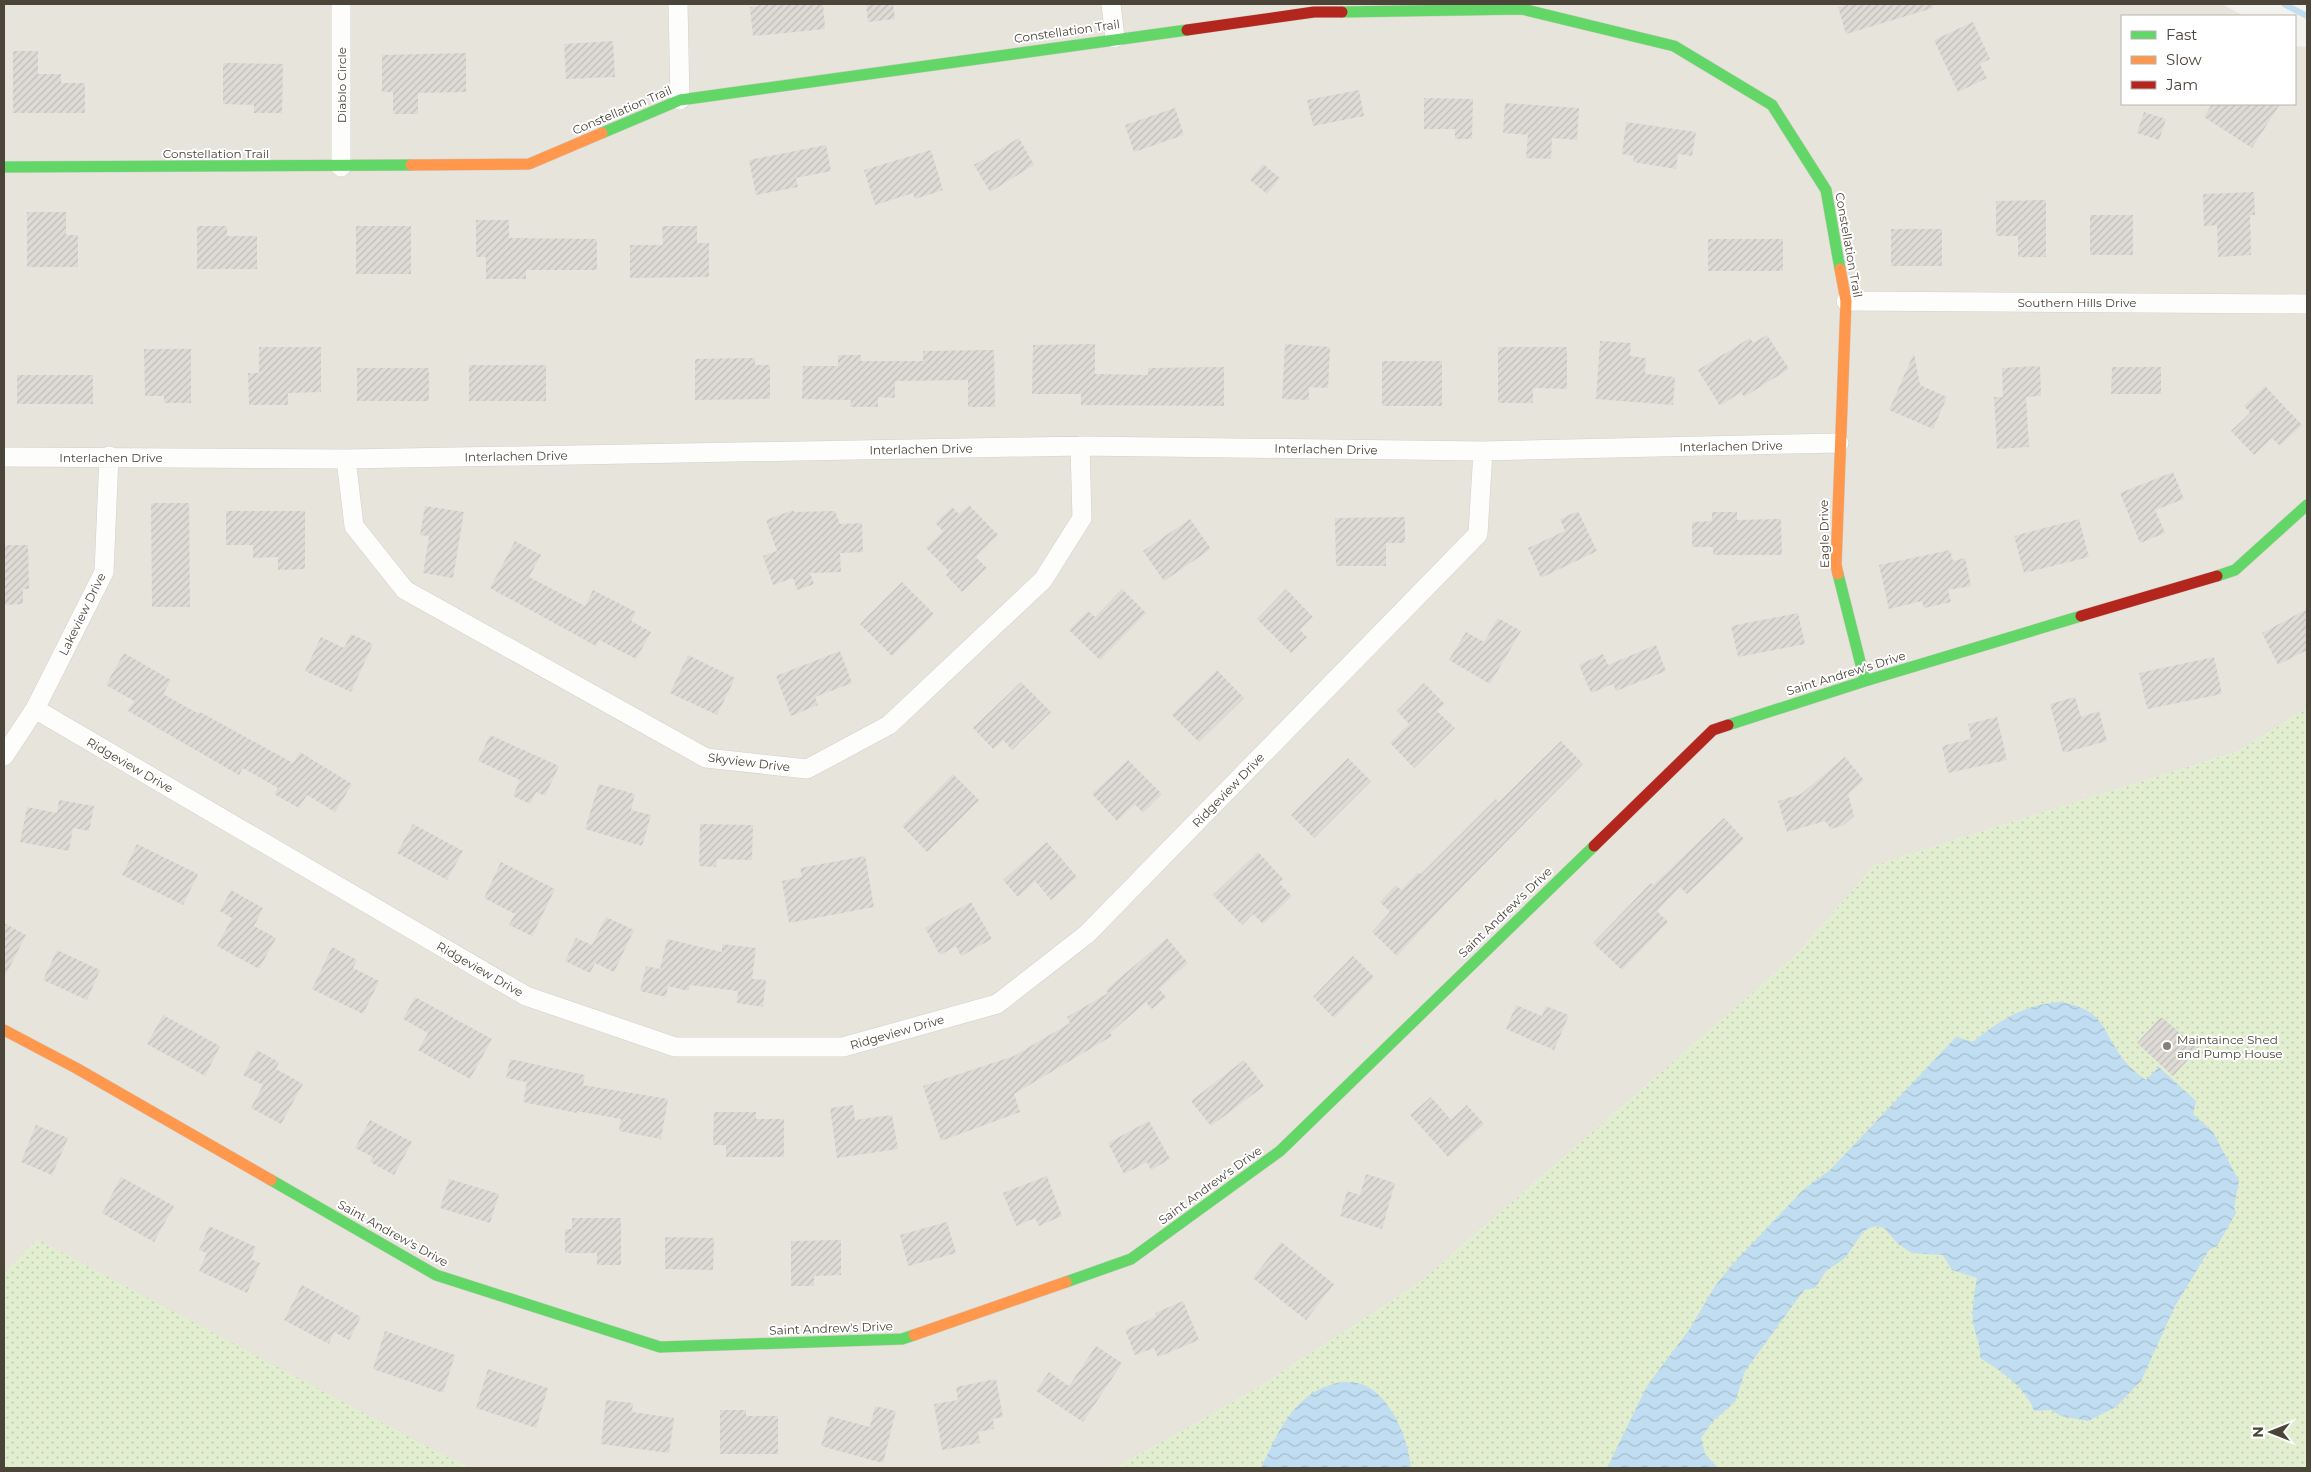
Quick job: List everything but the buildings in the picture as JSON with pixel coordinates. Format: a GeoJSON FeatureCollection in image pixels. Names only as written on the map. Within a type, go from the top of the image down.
{"type":"FeatureCollection","features":[{"type":"Feature","properties":{"kind":"street","name":"Diablo Circle"},"geometry":{"type":"LineString","coordinates":[[341,4],[341,167]]}},
{"type":"Feature","properties":{"kind":"street"},"geometry":{"type":"LineString","coordinates":[[678,4],[680,100]]}},
{"type":"Feature","properties":{"kind":"street"},"geometry":{"type":"LineString","coordinates":[[1111,4],[1115,38]]}},
{"type":"Feature","properties":{"kind":"street","name":"Constellation Trail"},"geometry":{"type":"LineString","coordinates":[[4,167],[341,167],[529,164],[680,100],[1115,38],[1314,12],[1522,9],[1674,46],[1772,105],[1826,190],[1846,301],[1839,443]]}},
{"type":"Feature","properties":{"kind":"street","name":"Southern Hills Drive"},"geometry":{"type":"LineString","coordinates":[[1846,301],[2307,304]]}},
{"type":"Feature","properties":{"kind":"street","name":"Interlachen Drive"},"geometry":{"type":"LineString","coordinates":[[4,457],[109,456],[346,459],[1080,446],[1484,451],[1839,443]]}},
{"type":"Feature","properties":{"kind":"street","name":"Eagle Drive"},"geometry":{"type":"LineString","coordinates":[[1839,443],[1836,565],[1865,681]]}},
{"type":"Feature","properties":{"kind":"street","name":"Skyview Drive"},"geometry":{"type":"LineString","coordinates":[[346,459],[354,526],[405,590],[706,758],[807,769],[889,725],[1043,580],[1082,518],[1080,446]]}},
{"type":"Feature","properties":{"kind":"street","name":"Ridgeview Drive"},"geometry":{"type":"LineString","coordinates":[[34,709],[526,996],[675,1048],[843,1048],[997,1004],[1087,934],[1478,534],[1484,451]]}},
{"type":"Feature","properties":{"kind":"street","name":"Lakeview Drive"},"geometry":{"type":"LineString","coordinates":[[4,756],[34,709],[104,572],[109,456]]}},
{"type":"Feature","properties":{"kind":"street","name":"Saint Andrew's Drive"},"geometry":{"type":"LineString","coordinates":[[4,1030],[76,1068],[436,1275],[660,1347],[902,1339],[1131,1259],[1280,1151],[1713,730],[1865,681],[2235,570],[2307,505]]}},
{"type":"Feature","properties":{"kind":"shaded area"},"geometry":{"type":"Polygon","coordinates":[[[4,4],[2222,4],[2242,15],[2121,15],[2121,105],[2296,105],[2296,46],[2307,47],[2307,708],[2239,751],[1875,865],[1795,956],[1418,1284],[1251,1392],[1115,1468],[472,1468],[4,1273],[4,4]]]}},
{"type":"Feature","properties":{"kind":"green space"},"geometry":{"type":"Polygon","coordinates":[[[2307,708],[2307,1468],[1115,1468],[1251,1392],[1418,1284],[1795,956],[1875,865],[2239,751],[2307,708]]]}},
{"type":"Feature","properties":{"kind":"green space"},"geometry":{"type":"Polygon","coordinates":[[[37,1239],[447,1457],[472,1468],[4,1468],[4,1273],[37,1239]]]}},
{"type":"Feature","properties":{"kind":"water"},"geometry":{"type":"Polygon","coordinates":[[[2061,1002],[2086,1010],[2094,1016],[2100,1022],[2123,1059],[2146,1080],[2159,1067],[2196,1101],[2193,1114],[2213,1132],[2239,1181],[2234,1207],[2236,1213],[2217,1246],[2209,1250],[2175,1306],[2141,1381],[2116,1407],[2088,1421],[2061,1416],[2051,1410],[2034,1411],[2031,1403],[2020,1388],[1996,1368],[1980,1358],[1980,1348],[1973,1322],[1977,1278],[1952,1270],[1943,1255],[1912,1253],[1898,1244],[1884,1228],[1876,1226],[1863,1232],[1845,1258],[1826,1271],[1815,1288],[1804,1290],[1745,1371],[1735,1402],[1712,1422],[1701,1438],[1705,1454],[1718,1468],[1607,1468],[1647,1386],[1689,1330],[1715,1286],[1731,1266],[1803,1190],[1830,1170],[1956,1037],[1973,1042],[2003,1020],[2025,1010],[2048,1003],[2061,1002]]]}},
{"type":"Feature","properties":{"kind":"water"},"geometry":{"type":"Polygon","coordinates":[[[1341,1382],[1364,1385],[1382,1399],[1397,1420],[1407,1445],[1411,1468],[1261,1468],[1282,1426],[1300,1403],[1325,1387],[1341,1382]]]}},
{"type":"Feature","properties":{"kind":"waterway"},"geometry":{"type":"LineString","coordinates":[[2284,4],[2307,16]]}},
{"type":"Feature","properties":{"kind":"traffic: fast"},"geometry":{"type":"LineString","coordinates":[[1342,12],[1522,9],[1674,46],[1772,105],[1826,190],[1840,269]]}},
{"type":"Feature","properties":{"kind":"traffic: fast"},"geometry":{"type":"LineString","coordinates":[[602,133],[680,100],[1187,30]]}},
{"type":"Feature","properties":{"kind":"traffic: fast"},"geometry":{"type":"LineString","coordinates":[[4,167],[411,165]]}},
{"type":"Feature","properties":{"kind":"traffic: fast"},"geometry":{"type":"LineString","coordinates":[[2217,576],[2235,570],[2307,505]]}},
{"type":"Feature","properties":{"kind":"traffic: fast"},"geometry":{"type":"LineString","coordinates":[[1838,574],[1865,681]]}},
{"type":"Feature","properties":{"kind":"traffic: fast"},"geometry":{"type":"LineString","coordinates":[[1728,725],[1865,681],[2081,616]]}},
{"type":"Feature","properties":{"kind":"traffic: fast"},"geometry":{"type":"LineString","coordinates":[[1066,1282],[1131,1259],[1280,1151],[1594,846]]}},
{"type":"Feature","properties":{"kind":"traffic: fast"},"geometry":{"type":"LineString","coordinates":[[271,1180],[436,1275],[660,1347],[902,1339],[914,1335]]}},
{"type":"Feature","properties":{"kind":"traffic: slow"},"geometry":{"type":"LineString","coordinates":[[411,165],[529,164],[602,133]]}},
{"type":"Feature","properties":{"kind":"traffic: slow"},"geometry":{"type":"LineString","coordinates":[[1838,574],[1836,565],[1846,301],[1840,269]]}},
{"type":"Feature","properties":{"kind":"traffic: slow"},"geometry":{"type":"LineString","coordinates":[[4,1030],[76,1068],[271,1180]]}},
{"type":"Feature","properties":{"kind":"traffic: slow"},"geometry":{"type":"LineString","coordinates":[[914,1335],[1066,1282]]}},
{"type":"Feature","properties":{"kind":"traffic: jam"},"geometry":{"type":"LineString","coordinates":[[1187,30],[1314,12],[1342,12]]}},
{"type":"Feature","properties":{"kind":"traffic: jam"},"geometry":{"type":"LineString","coordinates":[[2081,616],[2217,576]]}},
{"type":"Feature","properties":{"kind":"traffic: jam"},"geometry":{"type":"LineString","coordinates":[[1594,846],[1713,730],[1728,725]]}},
{"type":"Feature","properties":{"kind":"place","name":"Maintaince Shed and Pump House"},"geometry":{"type":"Point","coordinates":[2167,1046]}}]}
